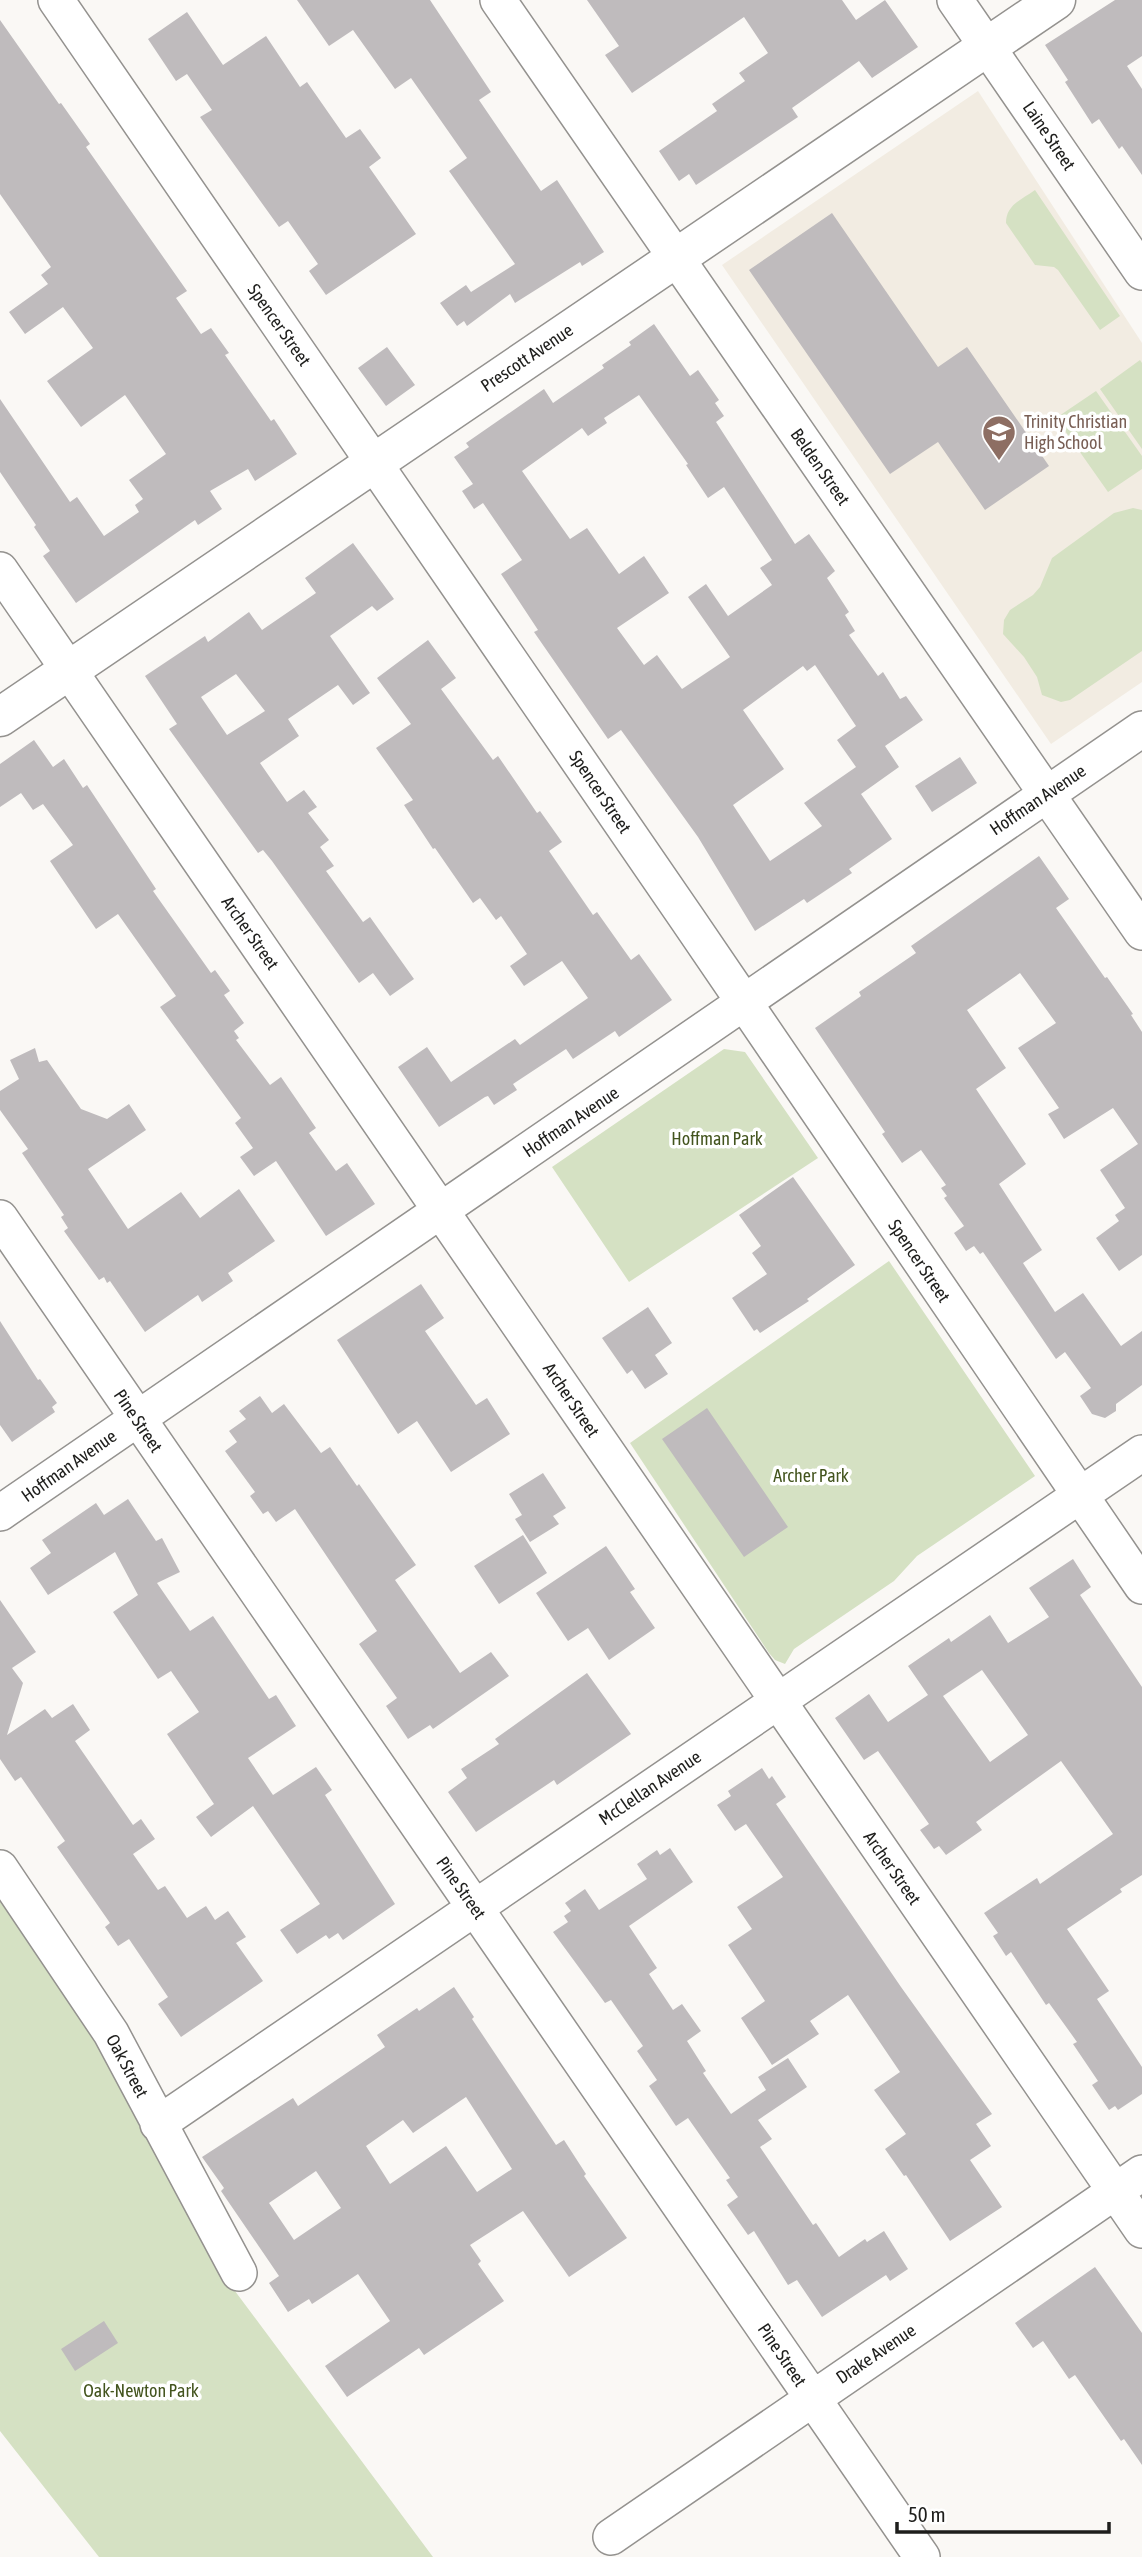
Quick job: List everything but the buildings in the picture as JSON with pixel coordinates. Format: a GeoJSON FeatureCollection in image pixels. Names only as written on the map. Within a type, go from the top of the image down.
{"type":"FeatureCollection","features":[{"type":"Feature","properties":{"kind":"street","name":"Spencer Street"},"geometry":{"type":"LineString","coordinates":[[56,0],[1142,1586]]}},
{"type":"Feature","properties":{"kind":"street","name":"Belden Street"},"geometry":{"type":"LineString","coordinates":[[498,0],[1142,932]]}},
{"type":"Feature","properties":{"kind":"street","name":"Laine Street"},"geometry":{"type":"LineString","coordinates":[[955,0],[1142,272]]}},
{"type":"Feature","properties":{"kind":"street","name":"Prescott Avenue"},"geometry":{"type":"LineString","coordinates":[[0,717],[1056,0]]}},
{"type":"Feature","properties":{"kind":"street","name":"Archer Street"},"geometry":{"type":"LineString","coordinates":[[0,570],[777,1701],[1129,2182],[1142,2230]]}},
{"type":"Feature","properties":{"kind":"street","name":"Hoffman Avenue"},"geometry":{"type":"LineString","coordinates":[[0,1513],[1142,729]]}},
{"type":"Feature","properties":{"kind":"street","name":"Pine Street"},"geometry":{"type":"LineString","coordinates":[[0,1218],[922,2557]]}},
{"type":"Feature","properties":{"kind":"street","name":"McClellan Avenue"},"geometry":{"type":"LineString","coordinates":[[158,2124],[1142,1452]]}},
{"type":"Feature","properties":{"kind":"street","name":"Oak Street"},"geometry":{"type":"LineString","coordinates":[[0,1868],[111,2033],[239,2273]]}},
{"type":"Feature","properties":{"kind":"street","name":"Drake Avenue"},"geometry":{"type":"LineString","coordinates":[[611,2537],[1129,2182]]}},
{"type":"Feature","properties":{"kind":"shaded area","name":"Trinity Christian High School"},"geometry":{"type":"Polygon","coordinates":[[[978,91],[1142,343],[1142,682],[1051,744],[722,265],[978,91]]]}},
{"type":"Feature","properties":{"kind":"green space"},"geometry":{"type":"Polygon","coordinates":[[[1035,190],[1120,316],[1100,330],[1058,270],[1035,265],[1006,223],[1011,207],[1035,190]]]}},
{"type":"Feature","properties":{"kind":"green space"},"geometry":{"type":"Polygon","coordinates":[[[1140,360],[1142,363],[1142,449],[1100,389],[1140,360]]]}},
{"type":"Feature","properties":{"kind":"green space"},"geometry":{"type":"Polygon","coordinates":[[[1096,391],[1142,456],[1142,469],[1108,492],[1056,418],[1096,391]]]}},
{"type":"Feature","properties":{"kind":"green space"},"geometry":{"type":"Polygon","coordinates":[[[1133,508],[1142,510],[1142,651],[1070,700],[1061,702],[1042,695],[1037,677],[1024,657],[1003,634],[1004,620],[1010,610],[1040,587],[1052,558],[1114,513],[1133,508]]]}},
{"type":"Feature","properties":{"kind":"green space","name":"Hoffman Park"},"geometry":{"type":"Polygon","coordinates":[[[724,1049],[745,1052],[818,1158],[629,1282],[552,1167],[724,1049]]]}},
{"type":"Feature","properties":{"kind":"green space","name":"Archer Park"},"geometry":{"type":"Polygon","coordinates":[[[889,1261],[1035,1476],[917,1556],[894,1581],[794,1649],[785,1664],[775,1660],[769,1653],[630,1443],[889,1261]]]}},
{"type":"Feature","properties":{"kind":"green space","name":"Oak-Newton Park"},"geometry":{"type":"Polygon","coordinates":[[[0,1897],[96,2037],[229,2283],[433,2557],[99,2557],[0,2431],[0,1897]]]}},
{"type":"Feature","properties":{"kind":"place","name":"Trinity Christian High School"},"geometry":{"type":"Point","coordinates":[999,462]}}]}
